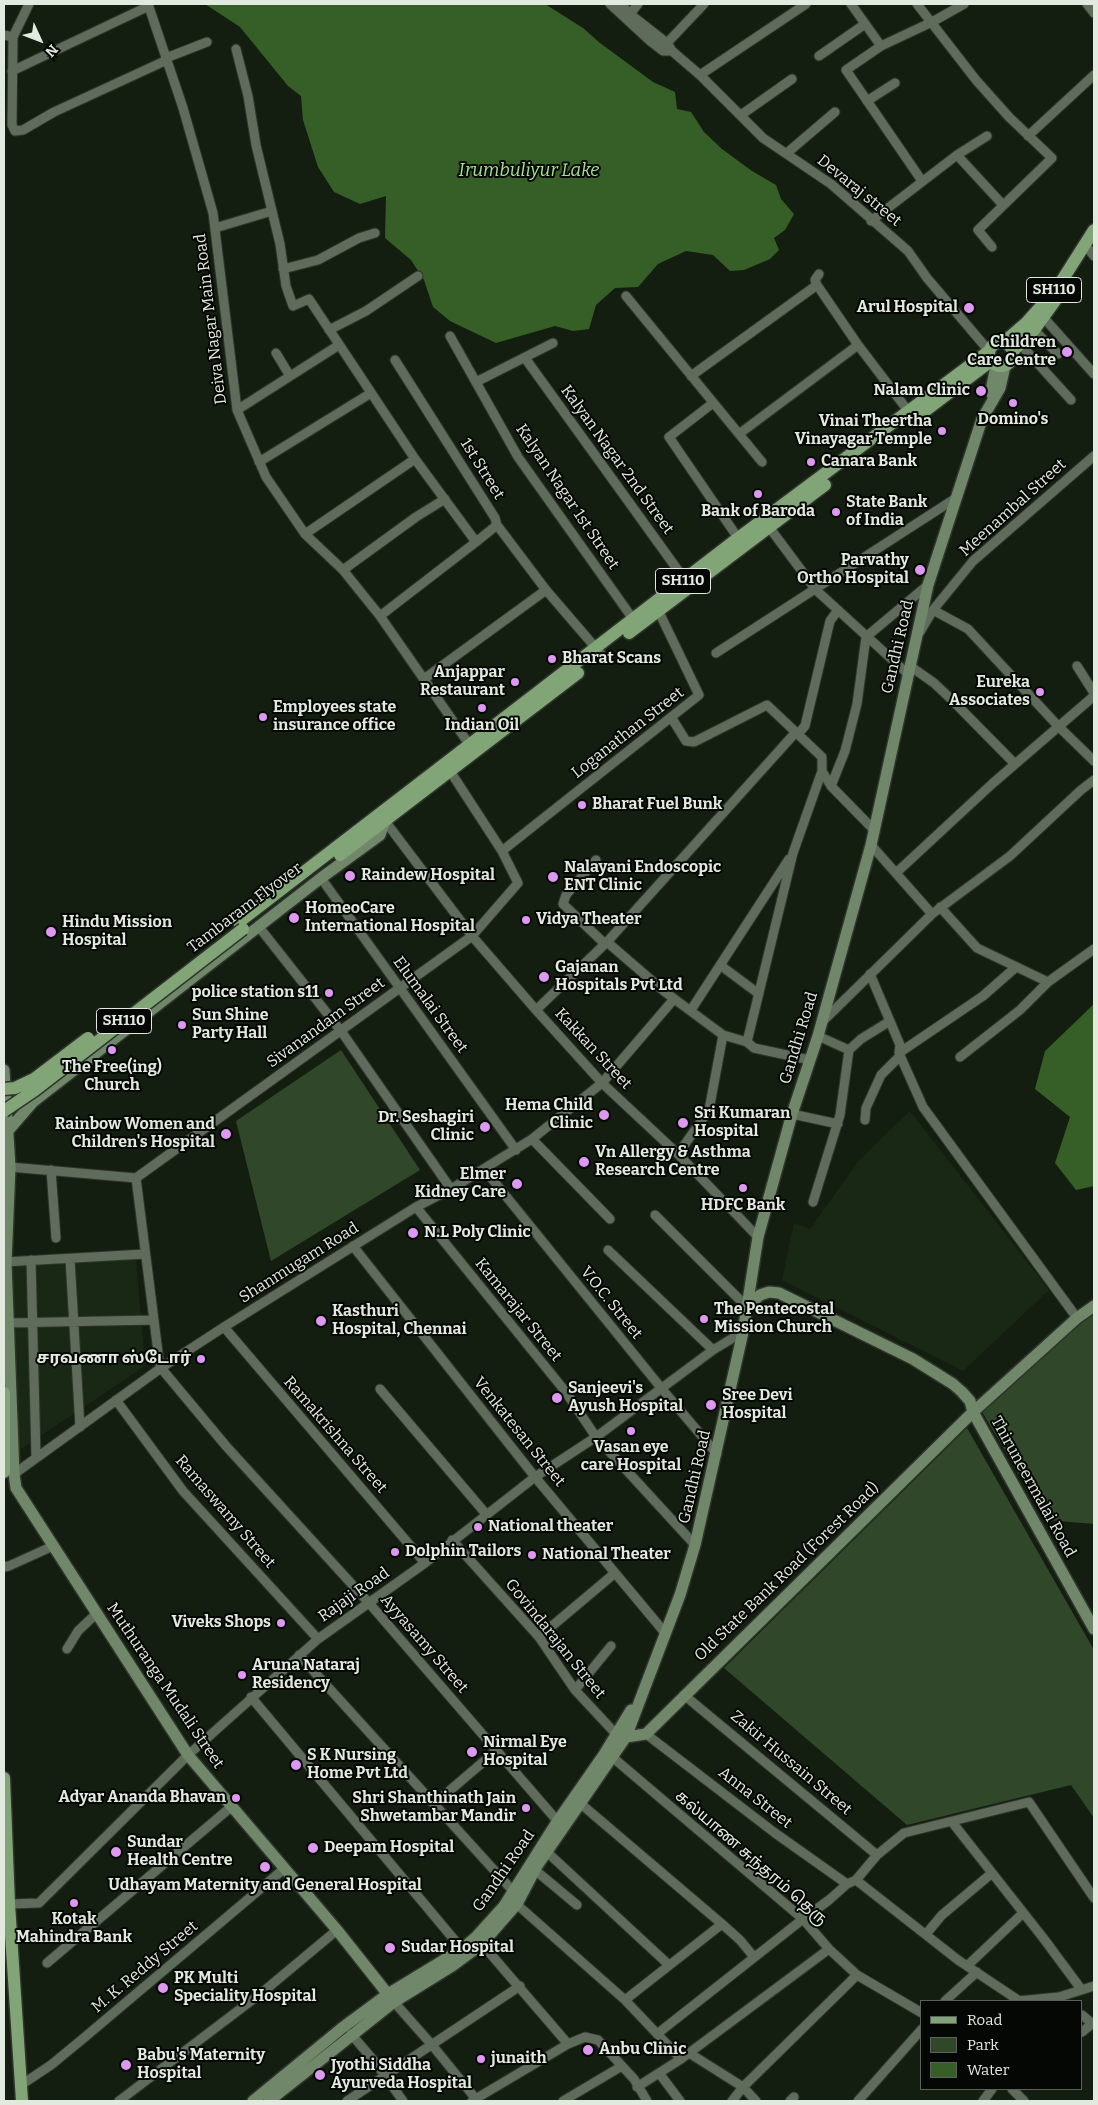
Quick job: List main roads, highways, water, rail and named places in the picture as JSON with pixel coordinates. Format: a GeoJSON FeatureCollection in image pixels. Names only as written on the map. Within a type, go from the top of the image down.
{"type":"FeatureCollection","features":[{"type":"Feature","properties":{"kind":"main road","name":"SH110"},"geometry":{"type":"LineString","coordinates":[[1013,346],[1034,330],[1044,318],[1091,248],[1094,230]]}},
{"type":"Feature","properties":{"kind":"main road","name":"SH110"},"geometry":{"type":"LineString","coordinates":[[1013,346],[1026,323],[1091,248]]}},
{"type":"Feature","properties":{"kind":"main road"},"geometry":{"type":"LineString","coordinates":[[993,345],[1013,346],[1012,361],[995,361],[993,345]]}},
{"type":"Feature","properties":{"kind":"main road","name":"SH110"},"geometry":{"type":"LineString","coordinates":[[378,821],[450,771],[599,651],[633,620],[738,538],[909,412],[995,361]]}},
{"type":"Feature","properties":{"kind":"main road","name":"SH110"},"geometry":{"type":"LineString","coordinates":[[378,821],[469,744],[599,651],[658,612],[769,527],[995,361]]}},
{"type":"Feature","properties":{"kind":"main road","name":"Gandhi Road"},"geometry":{"type":"LineString","coordinates":[[253,2101],[342,2028],[391,1998],[462,1949],[476,1937],[513,1898],[548,1852],[561,1825],[581,1804],[611,1756],[643,1690],[666,1634],[695,1545],[743,1332],[758,1237],[792,1114],[822,1023],[875,831],[928,585],[982,418],[1000,388],[995,361]]}},
{"type":"Feature","properties":{"kind":"main road"},"geometry":{"type":"LineString","coordinates":[[7,1132],[34,1102],[321,878],[380,835],[378,821]]}},
{"type":"Feature","properties":{"kind":"main road","name":"Tambaram Flyover"},"geometry":{"type":"LineString","coordinates":[[4,1089],[15,1088],[34,1080],[378,821]]}},
{"type":"Feature","properties":{"kind":"main road","name":"Tambaram Flyover"},"geometry":{"type":"LineString","coordinates":[[4,1111],[43,1084],[378,821]]}},
{"type":"Feature","properties":{"kind":"main road","name":"Muthuranga Mudali Street"},"geometry":{"type":"LineString","coordinates":[[4,1070],[10,1167],[5,1262],[9,1473],[16,1488],[188,1755],[337,1930],[391,1998]]}},
{"type":"Feature","properties":{"kind":"main road","name":"Thiruneermalai Road"},"geometry":{"type":"LineString","coordinates":[[747,1307],[760,1295],[769,1292],[779,1293],[913,1359],[957,1388],[970,1401],[973,1412],[1094,1629]]}},
{"type":"Feature","properties":{"kind":"main road","name":"Old State Bank Road (Forest Road)"},"geometry":{"type":"LineString","coordinates":[[621,1735],[646,1734],[973,1412],[1077,1318],[1094,1306]]}},
{"type":"Feature","properties":{"kind":"main road"},"geometry":{"type":"LineString","coordinates":[[4,1394],[9,1473]]}},
{"type":"Feature","properties":{"kind":"main road","name":"Gandhi Road"},"geometry":{"type":"LineString","coordinates":[[269,2101],[351,2034],[391,1998],[452,1966],[482,1944],[561,1825],[603,1756],[621,1735]]}},
{"type":"Feature","properties":{"kind":"main road"},"geometry":{"type":"LineString","coordinates":[[4,1778],[9,1904],[22,2101]]}},
{"type":"Feature","properties":{"kind":"water","name":"Irumbuliyur Lake"},"geometry":{"type":"Polygon","coordinates":[[[205,4],[545,4],[583,28],[653,82],[675,92],[677,109],[691,112],[704,132],[722,149],[752,171],[776,185],[781,199],[794,214],[785,230],[774,238],[779,250],[770,259],[744,270],[730,271],[713,255],[686,251],[658,264],[638,287],[615,288],[596,305],[589,329],[573,331],[555,326],[496,343],[450,321],[433,307],[424,280],[411,260],[385,238],[386,196],[360,204],[334,192],[318,167],[303,120],[301,96],[288,86],[240,27],[205,4]]]}},
{"type":"Feature","properties":{"kind":"water"},"geometry":{"type":"Polygon","coordinates":[[[1094,1004],[1094,1186],[1076,1190],[1055,1163],[1070,1117],[1035,1089],[1045,1051],[1094,1004]]]}},
{"type":"Feature","properties":{"kind":"place","name":"Arul Hospital"},"geometry":{"type":"Point","coordinates":[969,308]}},
{"type":"Feature","properties":{"kind":"place","name":"Children Care Centre"},"geometry":{"type":"Point","coordinates":[1067,352]}},
{"type":"Feature","properties":{"kind":"place","name":"Nalam Clinic"},"geometry":{"type":"Point","coordinates":[981,391]}},
{"type":"Feature","properties":{"kind":"place","name":"Domino's"},"geometry":{"type":"Point","coordinates":[1013,403]}},
{"type":"Feature","properties":{"kind":"place","name":"Vinai Theertha Vinayagar Temple"},"geometry":{"type":"Point","coordinates":[942,431]}},
{"type":"Feature","properties":{"kind":"place","name":"Canara Bank"},"geometry":{"type":"Point","coordinates":[811,462]}},
{"type":"Feature","properties":{"kind":"place","name":"Bank of Baroda"},"geometry":{"type":"Point","coordinates":[758,494]}},
{"type":"Feature","properties":{"kind":"place","name":"State Bank of India"},"geometry":{"type":"Point","coordinates":[836,512]}},
{"type":"Feature","properties":{"kind":"place","name":"Parvathy Ortho Hospital"},"geometry":{"type":"Point","coordinates":[920,570]}},
{"type":"Feature","properties":{"kind":"place","name":"Bharat Scans"},"geometry":{"type":"Point","coordinates":[552,659]}},
{"type":"Feature","properties":{"kind":"place","name":"Anjappar Restaurant"},"geometry":{"type":"Point","coordinates":[515,682]}},
{"type":"Feature","properties":{"kind":"place","name":"Eureka Associates"},"geometry":{"type":"Point","coordinates":[1040,692]}},
{"type":"Feature","properties":{"kind":"place","name":"Indian Oil"},"geometry":{"type":"Point","coordinates":[482,708]}},
{"type":"Feature","properties":{"kind":"place","name":"Employees state insurance office"},"geometry":{"type":"Point","coordinates":[263,717]}},
{"type":"Feature","properties":{"kind":"place","name":"Bharat Fuel Bunk"},"geometry":{"type":"Point","coordinates":[582,805]}},
{"type":"Feature","properties":{"kind":"place","name":"Raindew Hospital"},"geometry":{"type":"Point","coordinates":[350,876]}},
{"type":"Feature","properties":{"kind":"place","name":"Nalayani Endoscopic ENT Clinic"},"geometry":{"type":"Point","coordinates":[553,877]}},
{"type":"Feature","properties":{"kind":"place","name":"HomeoCare International Hospital"},"geometry":{"type":"Point","coordinates":[294,918]}},
{"type":"Feature","properties":{"kind":"place","name":"Vidya Theater"},"geometry":{"type":"Point","coordinates":[526,920]}},
{"type":"Feature","properties":{"kind":"place","name":"Hindu Mission Hospital"},"geometry":{"type":"Point","coordinates":[51,932]}},
{"type":"Feature","properties":{"kind":"place","name":"Gajanan Hospitals Pvt Ltd"},"geometry":{"type":"Point","coordinates":[544,977]}},
{"type":"Feature","properties":{"kind":"place","name":"police station s11"},"geometry":{"type":"Point","coordinates":[329,993]}},
{"type":"Feature","properties":{"kind":"place","name":"Sun Shine Party Hall"},"geometry":{"type":"Point","coordinates":[182,1025]}},
{"type":"Feature","properties":{"kind":"place","name":"The Free(ing) Church"},"geometry":{"type":"Point","coordinates":[112,1050]}},
{"type":"Feature","properties":{"kind":"place","name":"Hema Child Clinic"},"geometry":{"type":"Point","coordinates":[604,1115]}},
{"type":"Feature","properties":{"kind":"place","name":"Sri Kumaran Hospital"},"geometry":{"type":"Point","coordinates":[683,1123]}},
{"type":"Feature","properties":{"kind":"place","name":"Dr. Seshagiri Clinic"},"geometry":{"type":"Point","coordinates":[485,1127]}},
{"type":"Feature","properties":{"kind":"place","name":"Rainbow Women and Children's Hospital"},"geometry":{"type":"Point","coordinates":[226,1134]}},
{"type":"Feature","properties":{"kind":"place","name":"Vn Allergy & Asthma Research Centre"},"geometry":{"type":"Point","coordinates":[584,1162]}},
{"type":"Feature","properties":{"kind":"place","name":"Elmer Kidney Care"},"geometry":{"type":"Point","coordinates":[517,1184]}},
{"type":"Feature","properties":{"kind":"place","name":"HDFC Bank"},"geometry":{"type":"Point","coordinates":[743,1188]}},
{"type":"Feature","properties":{"kind":"place","name":"N.L Poly Clinic"},"geometry":{"type":"Point","coordinates":[413,1233]}},
{"type":"Feature","properties":{"kind":"place","name":"The Pentecostal Mission Church"},"geometry":{"type":"Point","coordinates":[704,1319]}},
{"type":"Feature","properties":{"kind":"place","name":"Kasthuri Hospital, Chennai"},"geometry":{"type":"Point","coordinates":[321,1321]}},
{"type":"Feature","properties":{"kind":"place","name":"சரவணா ஸ்டோர்"},"geometry":{"type":"Point","coordinates":[201,1359]}},
{"type":"Feature","properties":{"kind":"place","name":"Sanjeevi's Ayush Hospital"},"geometry":{"type":"Point","coordinates":[557,1398]}},
{"type":"Feature","properties":{"kind":"place","name":"Sree Devi Hospital"},"geometry":{"type":"Point","coordinates":[711,1405]}},
{"type":"Feature","properties":{"kind":"place","name":"Vasan eye care Hospital"},"geometry":{"type":"Point","coordinates":[631,1431]}},
{"type":"Feature","properties":{"kind":"place","name":"National theater"},"geometry":{"type":"Point","coordinates":[478,1527]}},
{"type":"Feature","properties":{"kind":"place","name":"Dolphin Tailors"},"geometry":{"type":"Point","coordinates":[395,1552]}},
{"type":"Feature","properties":{"kind":"place","name":"National Theater"},"geometry":{"type":"Point","coordinates":[532,1555]}},
{"type":"Feature","properties":{"kind":"place","name":"Viveks Shops"},"geometry":{"type":"Point","coordinates":[281,1623]}},
{"type":"Feature","properties":{"kind":"place","name":"Aruna Nataraj Residency"},"geometry":{"type":"Point","coordinates":[242,1675]}},
{"type":"Feature","properties":{"kind":"place","name":"Nirmal Eye Hospital"},"geometry":{"type":"Point","coordinates":[472,1752]}},
{"type":"Feature","properties":{"kind":"place","name":"S K Nursing Home Pvt Ltd"},"geometry":{"type":"Point","coordinates":[296,1765]}},
{"type":"Feature","properties":{"kind":"place","name":"Adyar Ananda Bhavan"},"geometry":{"type":"Point","coordinates":[236,1798]}},
{"type":"Feature","properties":{"kind":"place","name":"Shri Shanthinath Jain Shwetambar Mandir"},"geometry":{"type":"Point","coordinates":[526,1808]}},
{"type":"Feature","properties":{"kind":"place","name":"Deepam Hospital"},"geometry":{"type":"Point","coordinates":[313,1848]}},
{"type":"Feature","properties":{"kind":"place","name":"Sundar Health Centre"},"geometry":{"type":"Point","coordinates":[116,1852]}},
{"type":"Feature","properties":{"kind":"place","name":"Udhayam Maternity and General Hospital"},"geometry":{"type":"Point","coordinates":[265,1867]}},
{"type":"Feature","properties":{"kind":"place","name":"Kotak Mahindra Bank"},"geometry":{"type":"Point","coordinates":[74,1903]}},
{"type":"Feature","properties":{"kind":"place","name":"Sudar Hospital"},"geometry":{"type":"Point","coordinates":[390,1948]}},
{"type":"Feature","properties":{"kind":"place","name":"PK Multi Speciality Hospital"},"geometry":{"type":"Point","coordinates":[163,1988]}},
{"type":"Feature","properties":{"kind":"place","name":"Anbu Clinic"},"geometry":{"type":"Point","coordinates":[588,2050]}},
{"type":"Feature","properties":{"kind":"place","name":"junaith"},"geometry":{"type":"Point","coordinates":[481,2059]}},
{"type":"Feature","properties":{"kind":"place","name":"Babu's Maternity Hospital"},"geometry":{"type":"Point","coordinates":[126,2065]}},
{"type":"Feature","properties":{"kind":"place","name":"Jyothi Siddha Ayurveda Hospital"},"geometry":{"type":"Point","coordinates":[320,2075]}}]}
